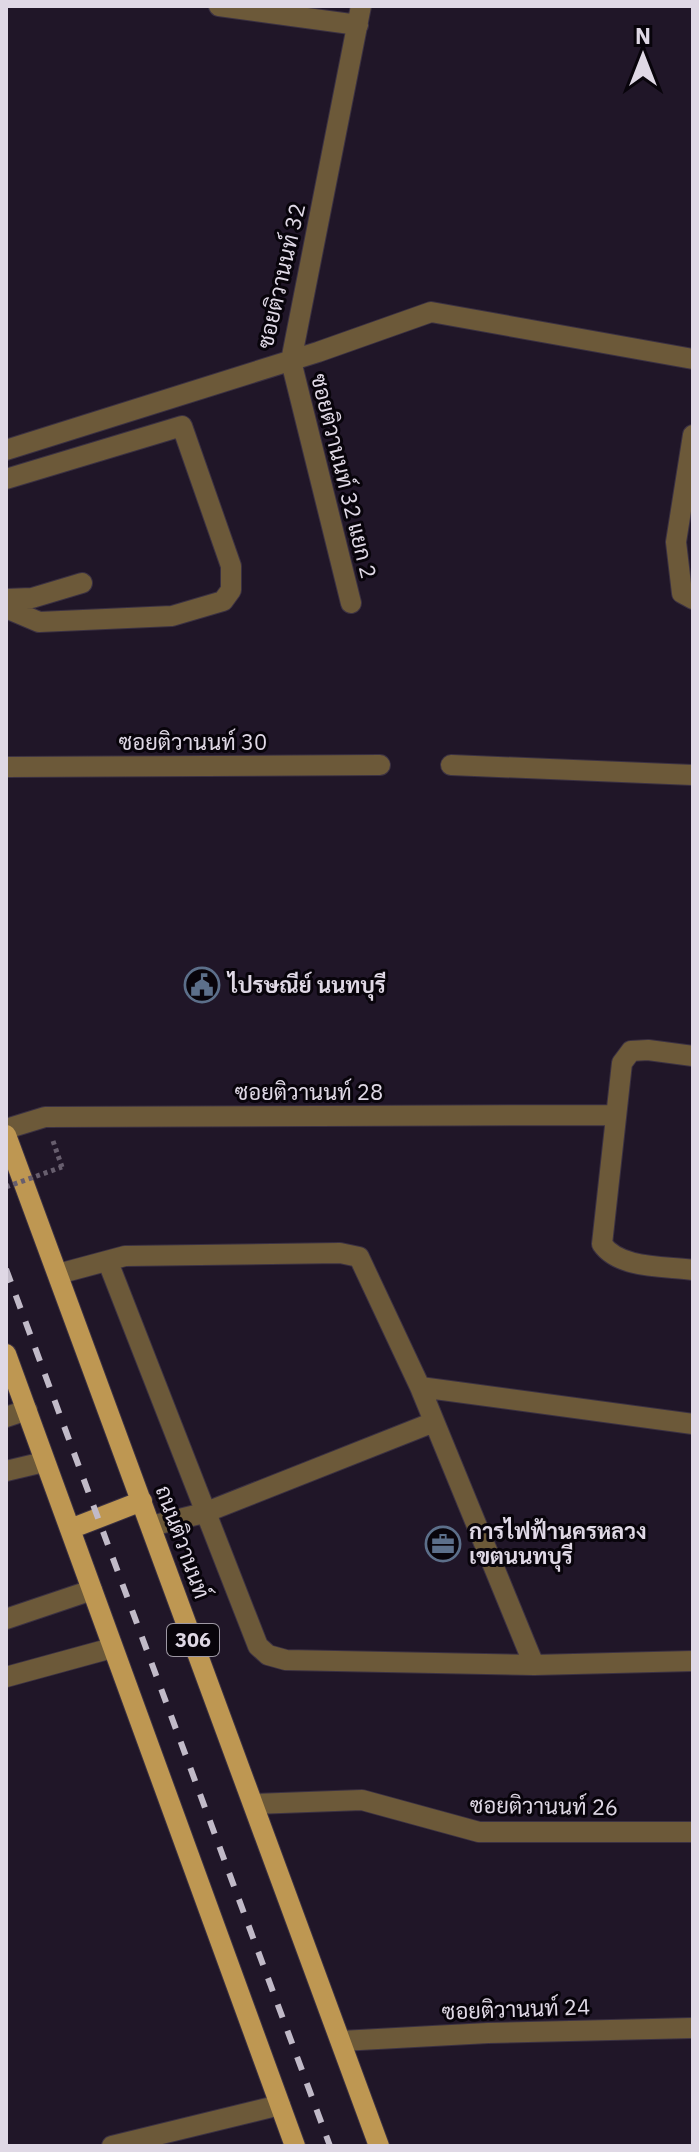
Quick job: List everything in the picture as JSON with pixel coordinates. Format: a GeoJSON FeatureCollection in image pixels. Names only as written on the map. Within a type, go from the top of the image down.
{"type":"FeatureCollection","features":[{"type":"Feature","properties":{"kind":"main road","name":"ถนนติวานนท์"},"geometry":{"type":"LineString","coordinates":[[6,1132],[379,2146]]}},
{"type":"Feature","properties":{"kind":"main road"},"geometry":{"type":"LineString","coordinates":[[6,1354],[295,2146]]}},
{"type":"Feature","properties":{"kind":"main road"},"geometry":{"type":"LineString","coordinates":[[70,1529],[142,1501]]}},
{"type":"Feature","properties":{"kind":"street"},"geometry":{"type":"LineString","coordinates":[[219,6],[359,16]]}},
{"type":"Feature","properties":{"kind":"street","name":"ซอยติวานนท์ 32"},"geometry":{"type":"LineString","coordinates":[[6,450],[291,361],[359,16]]}},
{"type":"Feature","properties":{"kind":"street"},"geometry":{"type":"LineString","coordinates":[[291,361],[431,312],[693,359]]}},
{"type":"Feature","properties":{"kind":"street","name":"ซอยติวานนท์ 32 แยก 2"},"geometry":{"type":"LineString","coordinates":[[291,361],[351,603]]}},
{"type":"Feature","properties":{"kind":"street"},"geometry":{"type":"LineString","coordinates":[[6,479],[182,426],[231,566],[231,590],[223,601],[172,616],[39,622],[6,608]]}},
{"type":"Feature","properties":{"kind":"street"},"geometry":{"type":"LineString","coordinates":[[693,435],[676,542],[682,593],[693,599]]}},
{"type":"Feature","properties":{"kind":"street"},"geometry":{"type":"LineString","coordinates":[[6,599],[32,598],[82,583]]}},
{"type":"Feature","properties":{"kind":"street","name":"ซอยติวานนท์ 30"},"geometry":{"type":"LineString","coordinates":[[6,767],[380,765]]}},
{"type":"Feature","properties":{"kind":"street"},"geometry":{"type":"LineString","coordinates":[[451,765],[693,775]]}},
{"type":"Feature","properties":{"kind":"street"},"geometry":{"type":"LineString","coordinates":[[693,1056],[631,1051],[622,1063],[602,1244],[610,1255],[627,1261],[693,1270]]}},
{"type":"Feature","properties":{"kind":"street","name":"ซอยติวานนท์ 28"},"geometry":{"type":"LineString","coordinates":[[6,1132],[45,1117],[614,1115]]}},
{"type":"Feature","properties":{"kind":"street"},"geometry":{"type":"LineString","coordinates":[[58,1274],[125,1256],[340,1253],[359,1257],[420,1387],[534,1665]]}},
{"type":"Feature","properties":{"kind":"street"},"geometry":{"type":"LineString","coordinates":[[108,1262],[258,1646],[268,1655],[286,1660],[534,1665],[693,1661]]}},
{"type":"Feature","properties":{"kind":"street"},"geometry":{"type":"LineString","coordinates":[[420,1387],[693,1424]]}},
{"type":"Feature","properties":{"kind":"street"},"geometry":{"type":"LineString","coordinates":[[6,1417],[27,1410]]}},
{"type":"Feature","properties":{"kind":"street"},"geometry":{"type":"LineString","coordinates":[[151,1526],[204,1513],[434,1422]]}},
{"type":"Feature","properties":{"kind":"street"},"geometry":{"type":"LineString","coordinates":[[6,1471],[44,1462]]}},
{"type":"Feature","properties":{"kind":"street"},"geometry":{"type":"LineString","coordinates":[[6,1619],[92,1590]]}},
{"type":"Feature","properties":{"kind":"street"},"geometry":{"type":"LineString","coordinates":[[6,1677],[112,1648]]}},
{"type":"Feature","properties":{"kind":"street","name":"ซอยติวานนท์ 26"},"geometry":{"type":"LineString","coordinates":[[254,1804],[362,1800],[479,1832],[693,1832]]}},
{"type":"Feature","properties":{"kind":"street","name":"ซอยติวานนท์ 24"},"geometry":{"type":"LineString","coordinates":[[341,2041],[488,2033],[693,2028]]}},
{"type":"Feature","properties":{"kind":"street"},"geometry":{"type":"LineString","coordinates":[[112,2146],[280,2105]]}},
{"type":"Feature","properties":{"kind":"path"},"geometry":{"type":"LineString","coordinates":[[6,1187],[62,1167]]}},
{"type":"Feature","properties":{"kind":"railway"},"geometry":{"type":"LineString","coordinates":[[6,1269],[330,2146]]}},
{"type":"Feature","properties":{"kind":"place","name":"ไปรษณีย์ นนทบุรี"},"geometry":{"type":"Point","coordinates":[202,985]}},
{"type":"Feature","properties":{"kind":"place","name":"การไฟฟ้านครหลวง เขตนนทบุรี"},"geometry":{"type":"Point","coordinates":[443,1544]}}]}
